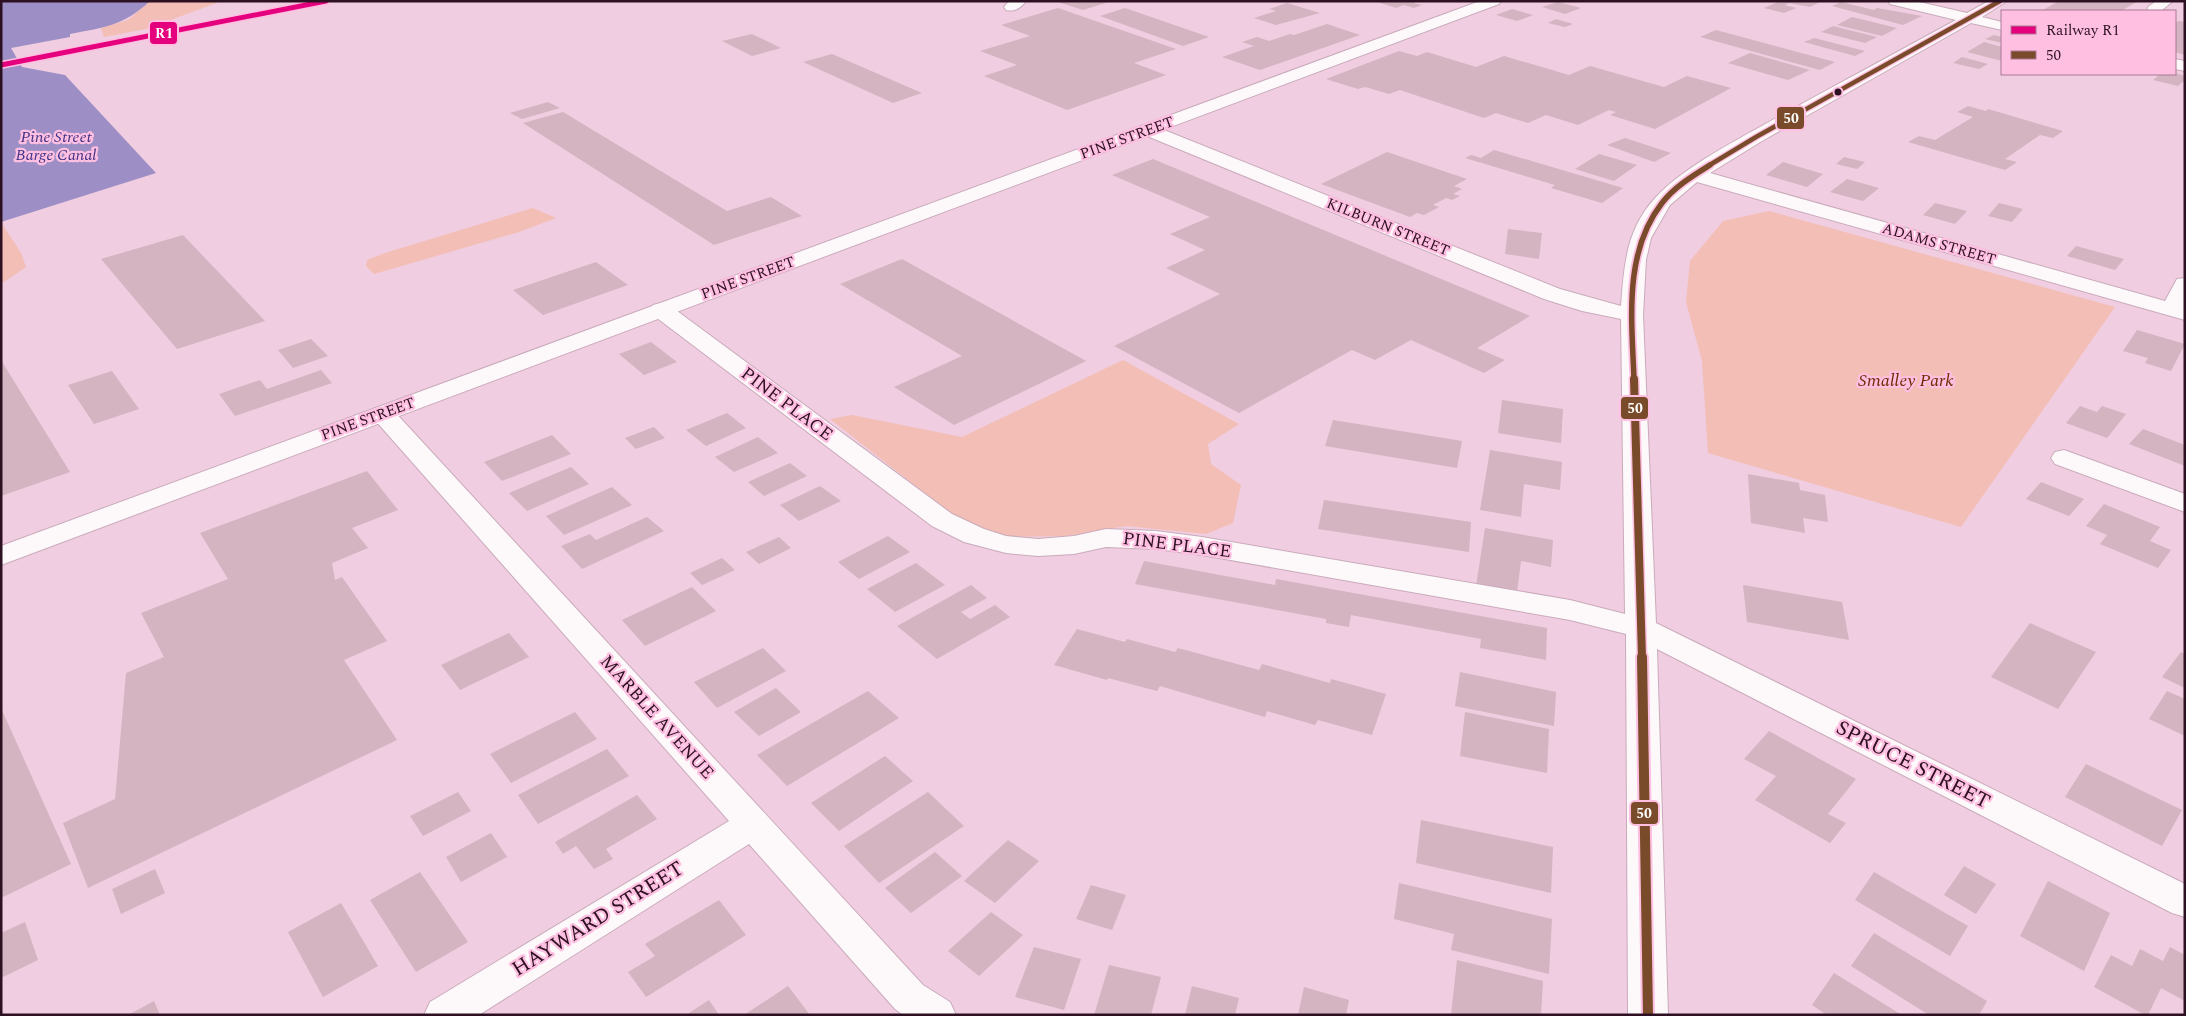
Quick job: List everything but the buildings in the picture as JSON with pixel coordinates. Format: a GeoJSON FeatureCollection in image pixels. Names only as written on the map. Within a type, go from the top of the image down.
{"type":"FeatureCollection","features":[{"type":"Feature","properties":{"kind":"street","name":"PINE STREET"},"geometry":{"type":"LineString","coordinates":[[1,556],[1494,1]]}},
{"type":"Feature","properties":{"kind":"street"},"geometry":{"type":"LineString","coordinates":[[1895,1],[2001,26]]}},
{"type":"Feature","properties":{"kind":"street"},"geometry":{"type":"LineString","coordinates":[[1648,1015],[1642,628],[1632,315],[1635,260],[1641,238],[1663,201],[1694,175],[1756,138],[2000,1]]}},
{"type":"Feature","properties":{"kind":"street"},"geometry":{"type":"LineString","coordinates":[[2153,10],[2166,1]]}},
{"type":"Feature","properties":{"kind":"street","name":"KILBURN STREET"},"geometry":{"type":"LineString","coordinates":[[1148,130],[1552,294],[1590,306],[1632,315]]}},
{"type":"Feature","properties":{"kind":"street","name":"ADAMS STREET"},"geometry":{"type":"LineString","coordinates":[[1694,175],[2178,311]]}},
{"type":"Feature","properties":{"kind":"street"},"geometry":{"type":"LineString","coordinates":[[2178,311],[2185,284]]}},
{"type":"Feature","properties":{"kind":"street","name":"PINE PLACE"},"geometry":{"type":"LineString","coordinates":[[661,310],[942,520],[966,534],[989,541],[1034,549],[1074,545],[1110,538],[1141,539],[1202,546],[1570,610],[1642,628]]}},
{"type":"Feature","properties":{"kind":"street","name":"MARBLE AVENUE"},"geometry":{"type":"LineString","coordinates":[[383,414],[909,997],[936,1015]]}},
{"type":"Feature","properties":{"kind":"street"},"geometry":{"type":"LineString","coordinates":[[2064,458],[2185,504]]}},
{"type":"Feature","properties":{"kind":"street","name":"SPRUCE STREET"},"geometry":{"type":"LineString","coordinates":[[1642,628],[2185,902]]}},
{"type":"Feature","properties":{"kind":"street","name":"HAYWARD STREET"},"geometry":{"type":"LineString","coordinates":[[444,1015],[753,824]]}},
{"type":"Feature","properties":{"kind":"green space"},"geometry":{"type":"Polygon","coordinates":[[[150,1],[222,1],[146,29],[104,37],[101,28],[128,20],[150,1]]]}},
{"type":"Feature","properties":{"kind":"green space"},"geometry":{"type":"Polygon","coordinates":[[[533,208],[556,218],[519,232],[374,274],[366,266],[367,260],[385,253],[533,208]]]}},
{"type":"Feature","properties":{"kind":"green space","name":"Smalley Park"},"geometry":{"type":"Polygon","coordinates":[[[1769,211],[2115,307],[1961,527],[1708,453],[1702,361],[1686,302],[1690,261],[1723,221],[1769,211]]]}},
{"type":"Feature","properties":{"kind":"green space"},"geometry":{"type":"Polygon","coordinates":[[[1,222],[21,253],[26,267],[1,284],[1,222]]]}},
{"type":"Feature","properties":{"kind":"green space"},"geometry":{"type":"Polygon","coordinates":[[[1123,360],[1239,424],[1208,444],[1211,464],[1241,485],[1233,523],[1206,534],[1126,526],[1066,536],[1000,537],[954,516],[830,419],[852,415],[962,437],[1123,360]]]}},
{"type":"Feature","properties":{"kind":"water","name":"Pine Street Barge Canal"},"geometry":{"type":"Polygon","coordinates":[[[1,1],[150,1],[122,21],[70,34],[70,37],[11,48],[22,67],[65,75],[156,173],[1,222],[1,1]]]}},
{"type":"Feature","properties":{"kind":"rail line","name":"R1"},"geometry":{"type":"LineString","coordinates":[[1,65],[326,1]]}},
{"type":"Feature","properties":{"kind":"transit line","name":"50"},"geometry":{"type":"LineString","coordinates":[[1648,1015],[1641,628],[1632,315],[1635,260],[1641,238],[1663,201],[1694,175],[1756,137],[2000,1]]}}]}
